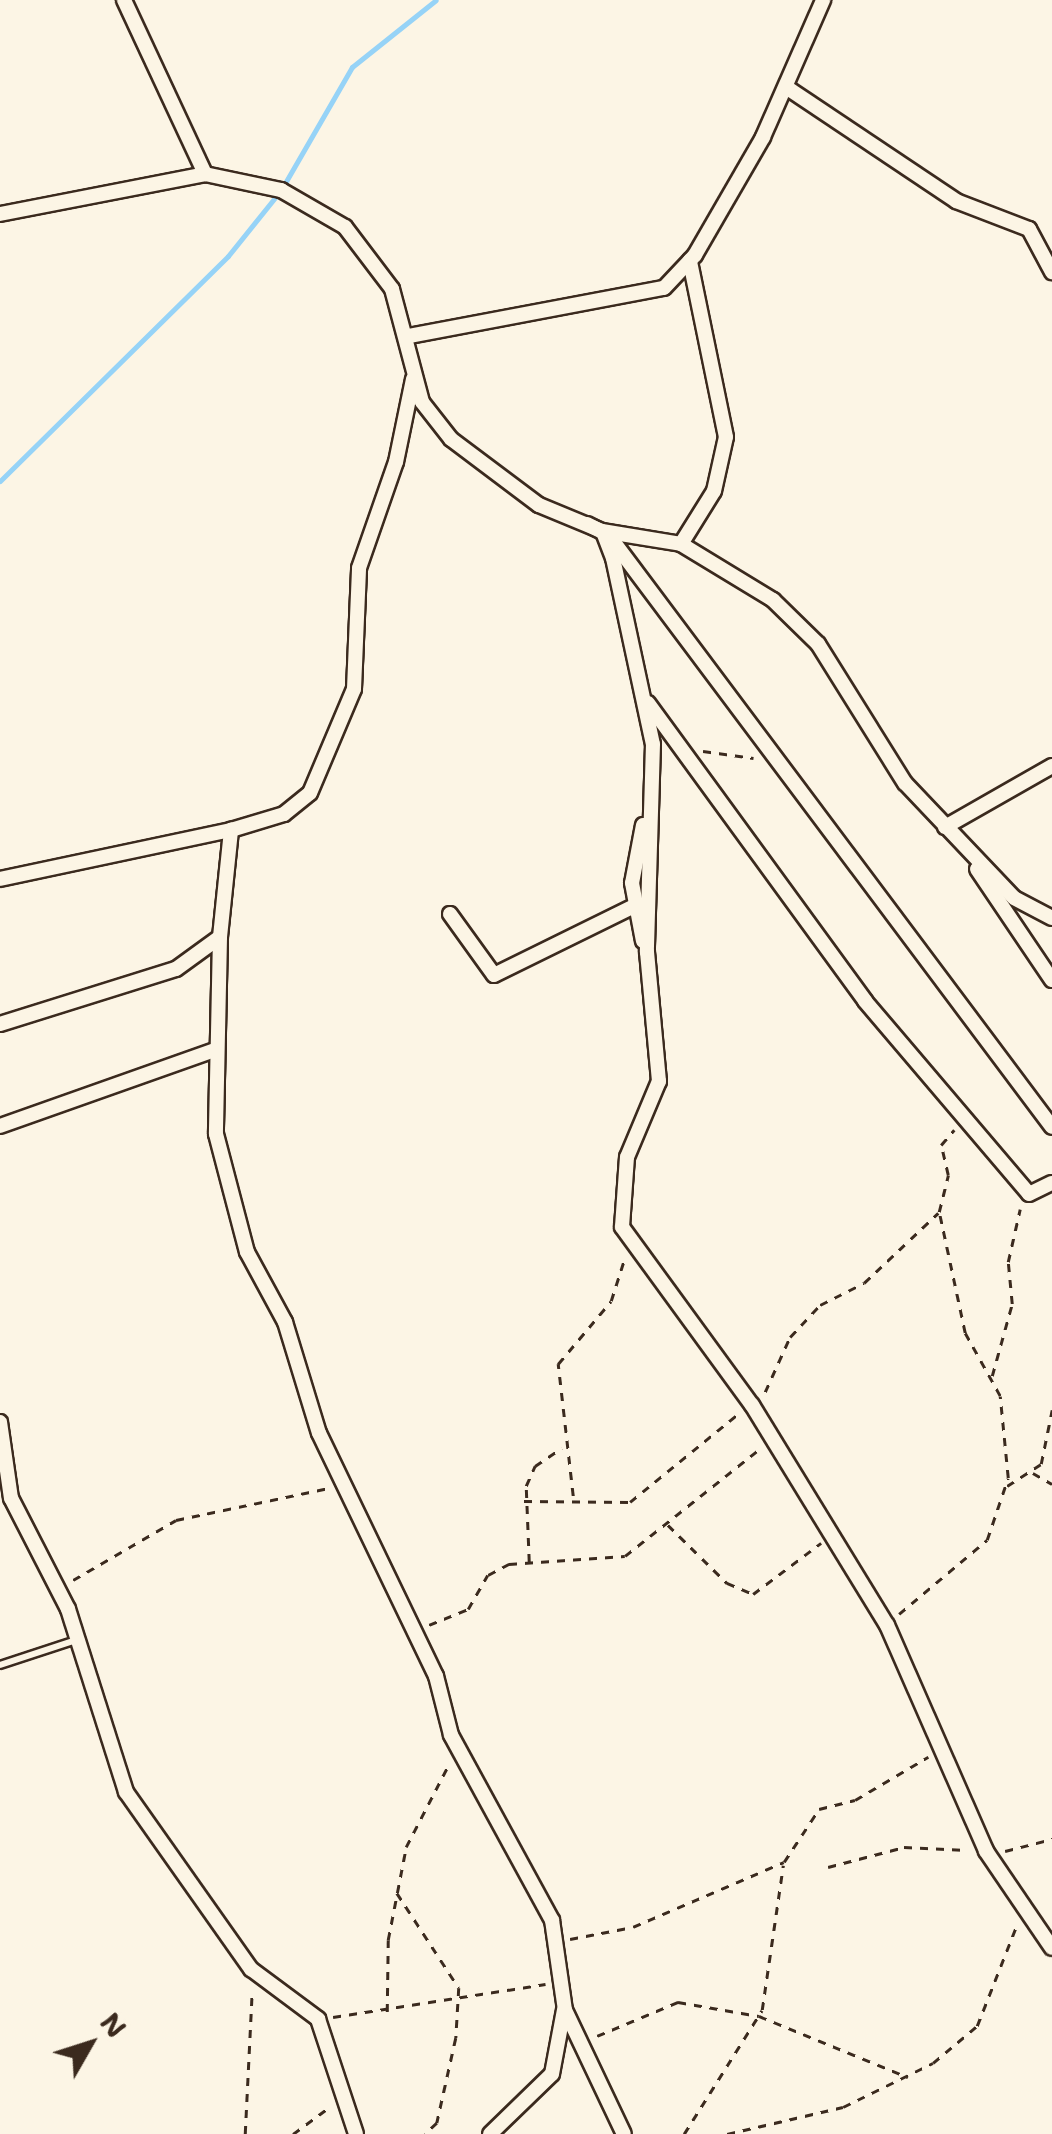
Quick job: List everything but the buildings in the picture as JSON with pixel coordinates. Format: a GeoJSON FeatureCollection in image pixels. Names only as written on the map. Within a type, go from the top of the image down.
{"type":"FeatureCollection","features":[{"type":"Feature","properties":{"kind":"street"},"geometry":{"type":"LineString","coordinates":[[124,0],[205,174]]}},
{"type":"Feature","properties":{"kind":"street"},"geometry":{"type":"LineString","coordinates":[[409,336],[632,300],[664,288],[690,261],[786,87],[823,0]]}},
{"type":"Feature","properties":{"kind":"street"},"geometry":{"type":"LineString","coordinates":[[786,87],[956,201],[1029,230],[1046,246],[1052,272]]}},
{"type":"Feature","properties":{"kind":"street"},"geometry":{"type":"LineString","coordinates":[[0,214],[205,174],[281,190],[345,227],[392,289],[409,336],[413,378],[396,462],[359,568],[354,688],[310,793],[284,814],[231,830],[0,879]]}},
{"type":"Feature","properties":{"kind":"street"},"geometry":{"type":"LineString","coordinates":[[681,544],[714,491],[726,438],[690,261]]}},
{"type":"Feature","properties":{"kind":"street"},"geometry":{"type":"LineString","coordinates":[[413,378],[451,439],[524,495],[602,531],[681,544],[773,600],[818,644],[886,758],[968,853],[1014,898],[1052,918]]}},
{"type":"Feature","properties":{"kind":"street"},"geometry":{"type":"LineString","coordinates":[[587,524],[603,532],[612,558],[652,744],[647,810],[647,952],[659,1081],[624,1172],[629,1241],[754,1408],[887,1625],[986,1851],[1052,1948]]}},
{"type":"Feature","properties":{"kind":"street"},"geometry":{"type":"LineString","coordinates":[[602,531],[686,630],[779,766],[1052,1127]]}},
{"type":"Feature","properties":{"kind":"street"},"geometry":{"type":"LineString","coordinates":[[640,691],[679,750],[865,1001],[1029,1194],[1052,1183]]}},
{"type":"Feature","properties":{"kind":"street"},"geometry":{"type":"LineString","coordinates":[[945,826],[1052,766]]}},
{"type":"Feature","properties":{"kind":"street"},"geometry":{"type":"LineString","coordinates":[[647,810],[632,907],[647,952]]}},
{"type":"Feature","properties":{"kind":"street"},"geometry":{"type":"LineString","coordinates":[[231,830],[220,937],[216,1134],[241,1234],[346,1488],[416,1633],[458,1750],[558,1941],[564,2010],[552,2074],[490,2134]]}},
{"type":"Feature","properties":{"kind":"street"},"geometry":{"type":"LineString","coordinates":[[968,853],[1052,980]]}},
{"type":"Feature","properties":{"kind":"street"},"geometry":{"type":"LineString","coordinates":[[450,914],[494,975],[632,907]]}},
{"type":"Feature","properties":{"kind":"street"},"geometry":{"type":"LineString","coordinates":[[0,1024],[176,969],[220,937]]}},
{"type":"Feature","properties":{"kind":"street"},"geometry":{"type":"LineString","coordinates":[[0,1126],[217,1049]]}},
{"type":"Feature","properties":{"kind":"street"},"geometry":{"type":"LineString","coordinates":[[0,1422],[12,1498],[78,1640],[126,1792],[252,1969],[316,2017],[356,2134]]}},
{"type":"Feature","properties":{"kind":"street"},"geometry":{"type":"LineString","coordinates":[[564,2010],[624,2134]]}},
{"type":"Feature","properties":{"kind":"lane"},"geometry":{"type":"LineString","coordinates":[[0,1665],[78,1640]]}},
{"type":"Feature","properties":{"kind":"path"},"geometry":{"type":"LineString","coordinates":[[679,750],[779,766]]}},
{"type":"Feature","properties":{"kind":"path"},"geometry":{"type":"LineString","coordinates":[[887,1625],[986,1540],[1006,1487],[1009,1457],[992,1378],[965,1333],[939,1212],[948,1175],[941,1145],[962,1111]]}},
{"type":"Feature","properties":{"kind":"path"},"geometry":{"type":"LineString","coordinates":[[992,1378],[1012,1304],[1008,1262],[1029,1194]]}},
{"type":"Feature","properties":{"kind":"path"},"geometry":{"type":"LineString","coordinates":[[524,1501],[573,1496],[630,1502],[754,1408],[790,1337],[939,1212]]}},
{"type":"Feature","properties":{"kind":"path"},"geometry":{"type":"LineString","coordinates":[[573,1496],[563,1447],[558,1364],[616,1292],[629,1241]]}},
{"type":"Feature","properties":{"kind":"path"},"geometry":{"type":"LineString","coordinates":[[1006,1487],[1033,1472],[1046,1454],[1052,1410]]}},
{"type":"Feature","properties":{"kind":"path"},"geometry":{"type":"LineString","coordinates":[[416,1633],[468,1608],[488,1575],[529,1562],[614,1560],[668,1525],[774,1438]]}},
{"type":"Feature","properties":{"kind":"path"},"geometry":{"type":"LineString","coordinates":[[529,1562],[524,1501],[532,1470],[563,1447]]}},
{"type":"Feature","properties":{"kind":"path"},"geometry":{"type":"LineString","coordinates":[[1033,1472],[1052,1484]]}},
{"type":"Feature","properties":{"kind":"path"},"geometry":{"type":"LineString","coordinates":[[56,1588],[188,1516],[346,1488]]}},
{"type":"Feature","properties":{"kind":"path"},"geometry":{"type":"LineString","coordinates":[[668,1525],[727,1583],[753,1594],[830,1536]]}},
{"type":"Feature","properties":{"kind":"path"},"geometry":{"type":"LineString","coordinates":[[684,2134],[759,2016],[784,1862],[815,1812],[942,1749]]}},
{"type":"Feature","properties":{"kind":"path"},"geometry":{"type":"LineString","coordinates":[[388,2012],[397,1892],[410,1836],[458,1750]]}},
{"type":"Feature","properties":{"kind":"path"},"geometry":{"type":"LineString","coordinates":[[828,1867],[904,1847],[986,1851],[1052,1839]]}},
{"type":"Feature","properties":{"kind":"path"},"geometry":{"type":"LineString","coordinates":[[558,1941],[633,1927],[784,1862]]}},
{"type":"Feature","properties":{"kind":"path"},"geometry":{"type":"LineString","coordinates":[[397,1892],[458,1990],[456,2038],[426,2134]]}},
{"type":"Feature","properties":{"kind":"path"},"geometry":{"type":"LineString","coordinates":[[727,2134],[843,2106],[909,2078],[977,2026],[1023,1910]]}},
{"type":"Feature","properties":{"kind":"path"},"geometry":{"type":"LineString","coordinates":[[244,2134],[252,1969]]}},
{"type":"Feature","properties":{"kind":"path"},"geometry":{"type":"LineString","coordinates":[[316,2017],[388,2012],[458,1990],[564,1986]]}},
{"type":"Feature","properties":{"kind":"path"},"geometry":{"type":"LineString","coordinates":[[584,2045],[678,2002],[759,2016],[909,2078]]}},
{"type":"Feature","properties":{"kind":"path"},"geometry":{"type":"LineString","coordinates":[[293,2134],[345,2097]]}},
{"type":"Feature","properties":{"kind":"waterway"},"geometry":{"type":"LineString","coordinates":[[0,481],[228,256],[281,190],[352,67],[436,0]]}}]}
